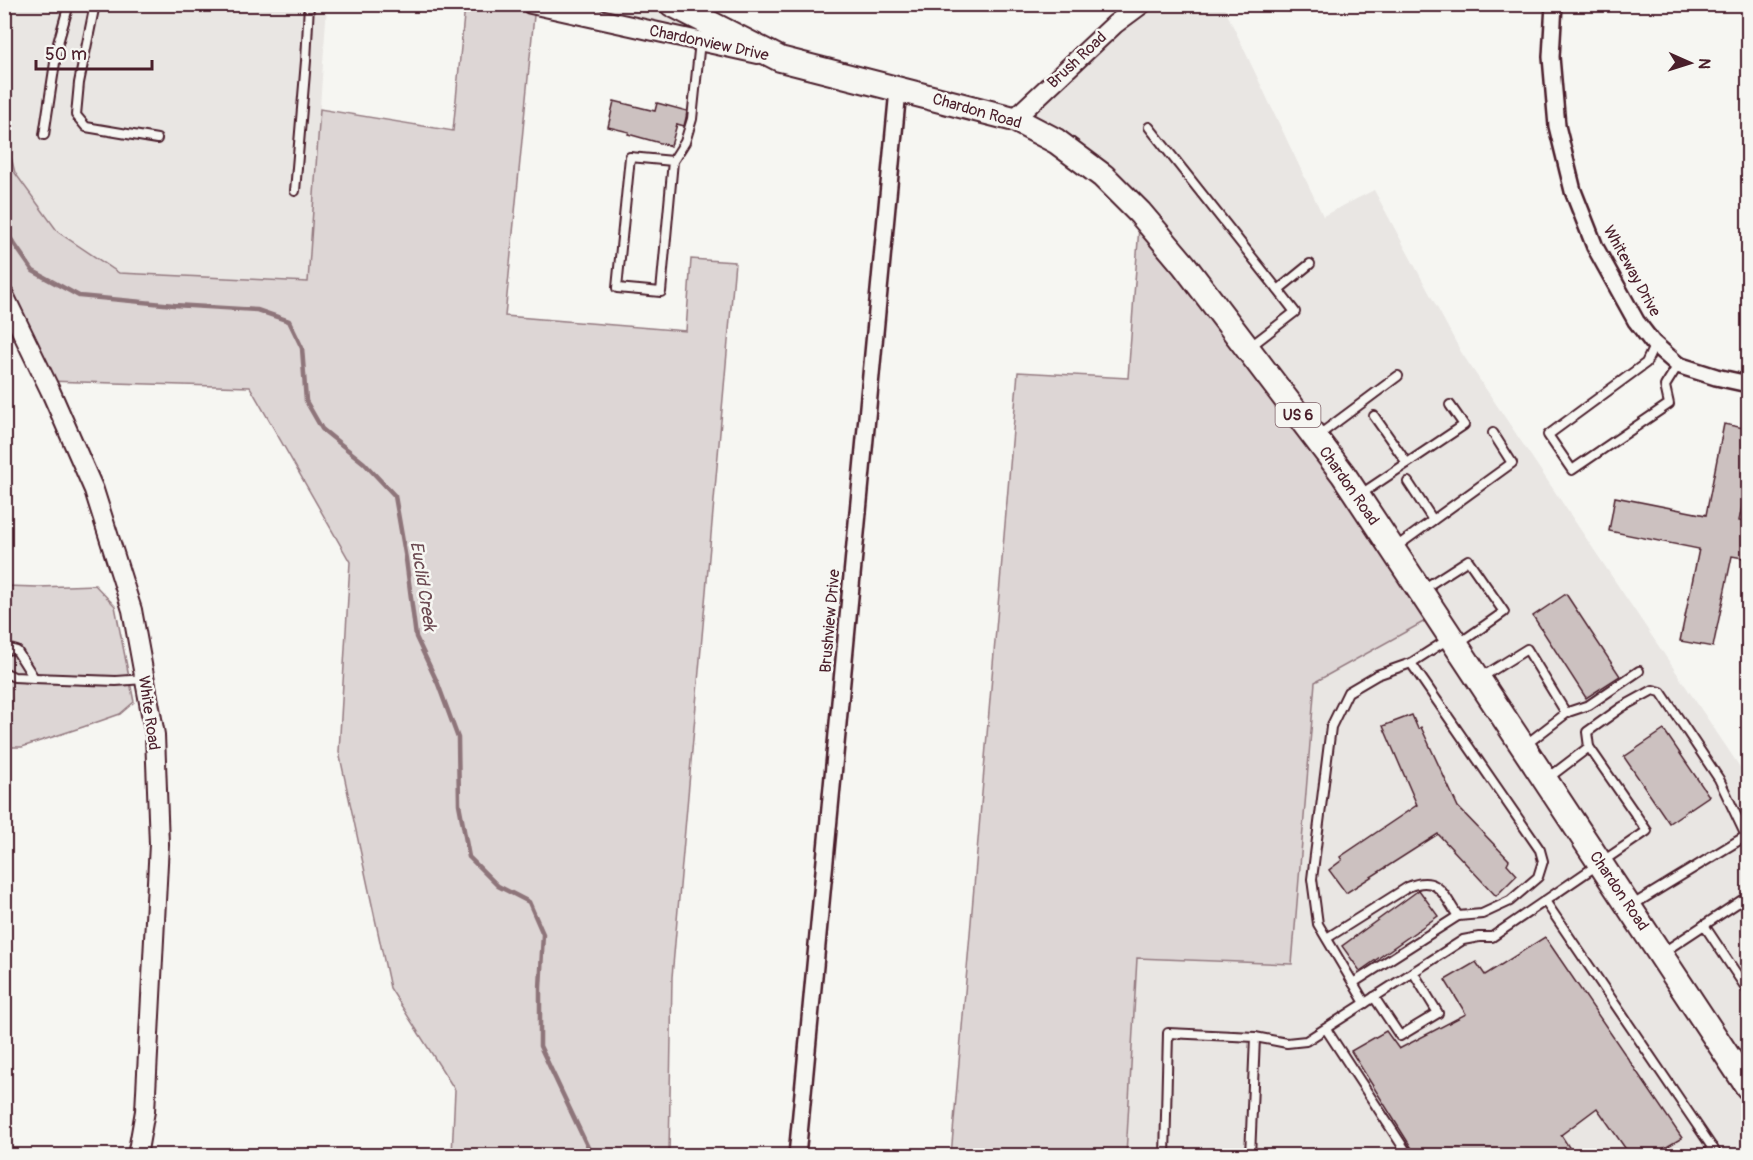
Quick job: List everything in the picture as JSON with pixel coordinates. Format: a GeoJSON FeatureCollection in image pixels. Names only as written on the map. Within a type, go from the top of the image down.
{"type":"FeatureCollection","features":[{"type":"Feature","properties":{"kind":"main road","name":"Chardon Road"},"geometry":{"type":"LineString","coordinates":[[672,4],[780,59],[1014,119],[1056,141],[1103,177],[1140,213],[1184,265],[1357,496],[1660,953],[1745,1075]]}},
{"type":"Feature","properties":{"kind":"street","name":"Chardonview Drive"},"geometry":{"type":"LineString","coordinates":[[531,4],[780,59]]}},
{"type":"Feature","properties":{"kind":"street","name":"Brush Road"},"geometry":{"type":"LineString","coordinates":[[1014,119],[1115,24],[1142,4]]}},
{"type":"Feature","properties":{"kind":"street","name":"Whiteway Drive"},"geometry":{"type":"LineString","coordinates":[[1554,4],[1551,57],[1557,126],[1573,191],[1595,247],[1636,321],[1677,365],[1749,384]]}},
{"type":"Feature","properties":{"kind":"street","name":"Brushview Drive"},"geometry":{"type":"LineString","coordinates":[[797,1155],[898,90]]}},
{"type":"Feature","properties":{"kind":"street","name":"White Road"},"geometry":{"type":"LineString","coordinates":[[4,295],[50,390],[94,490],[132,610],[155,735],[159,844],[145,1111],[137,1155]]}},
{"type":"Feature","properties":{"kind":"lane"},"geometry":{"type":"LineString","coordinates":[[44,135],[58,43],[69,4]]}},
{"type":"Feature","properties":{"kind":"lane"},"geometry":{"type":"LineString","coordinates":[[95,4],[79,83],[76,115],[86,127],[157,139]]}},
{"type":"Feature","properties":{"kind":"lane"},"geometry":{"type":"LineString","coordinates":[[295,191],[309,4]]}},
{"type":"Feature","properties":{"kind":"lane"},"geometry":{"type":"LineString","coordinates":[[673,161],[630,156],[617,288],[661,292],[673,161],[685,142],[692,119],[700,42]]}},
{"type":"Feature","properties":{"kind":"lane"},"geometry":{"type":"LineString","coordinates":[[1149,127],[1295,312],[1248,349]]}},
{"type":"Feature","properties":{"kind":"lane"},"geometry":{"type":"LineString","coordinates":[[1278,290],[1310,264]]}},
{"type":"Feature","properties":{"kind":"lane"},"geometry":{"type":"LineString","coordinates":[[1655,344],[1646,363],[1548,435],[1572,470],[1669,404],[1665,386],[1677,365]]}},
{"type":"Feature","properties":{"kind":"lane"},"geometry":{"type":"LineString","coordinates":[[1315,438],[1398,376]]}},
{"type":"Feature","properties":{"kind":"lane"},"geometry":{"type":"LineString","coordinates":[[1357,496],[1464,425],[1450,405]]}},
{"type":"Feature","properties":{"kind":"lane"},"geometry":{"type":"LineString","coordinates":[[1374,416],[1407,463]]}},
{"type":"Feature","properties":{"kind":"lane"},"geometry":{"type":"LineString","coordinates":[[1392,549],[1512,464],[1492,433]]}},
{"type":"Feature","properties":{"kind":"lane"},"geometry":{"type":"LineString","coordinates":[[1408,482],[1433,520]]}},
{"type":"Feature","properties":{"kind":"lane"},"geometry":{"type":"LineString","coordinates":[[1365,1003],[1318,924],[1312,879],[1331,727],[1348,692],[1377,675],[1411,663],[1454,641],[1504,612],[1468,560],[1420,591]]}},
{"type":"Feature","properties":{"kind":"lane"},"geometry":{"type":"LineString","coordinates":[[4,651],[10,649],[17,651],[34,678]]}},
{"type":"Feature","properties":{"kind":"lane"},"geometry":{"type":"LineString","coordinates":[[1479,679],[1527,649],[1566,713]]}},
{"type":"Feature","properties":{"kind":"lane"},"geometry":{"type":"LineString","coordinates":[[1353,982],[1458,916],[1482,914],[1510,901],[1538,877],[1543,861],[1540,850],[1411,663]]}},
{"type":"Feature","properties":{"kind":"lane"},"geometry":{"type":"LineString","coordinates":[[1523,747],[1566,713],[1589,705],[1639,671]]}},
{"type":"Feature","properties":{"kind":"lane"},"geometry":{"type":"LineString","coordinates":[[4,672],[14,677],[34,678],[116,681],[145,679]]}},
{"type":"Feature","properties":{"kind":"lane"},"geometry":{"type":"LineString","coordinates":[[1165,1155],[1168,1033],[1255,1036],[1287,1043],[1306,1041],[1463,940],[1492,937],[1647,831],[1589,747],[1587,732],[1622,707],[1653,690],[1661,692],[1719,779],[1746,836],[1630,907]]}},
{"type":"Feature","properties":{"kind":"lane"},"geometry":{"type":"LineString","coordinates":[[1545,780],[1589,747]]}},
{"type":"Feature","properties":{"kind":"lane"},"geometry":{"type":"LineString","coordinates":[[1327,938],[1419,882],[1431,883],[1441,891],[1458,916]]}},
{"type":"Feature","properties":{"kind":"lane"},"geometry":{"type":"LineString","coordinates":[[1660,953],[1749,896]]}},
{"type":"Feature","properties":{"kind":"lane"},"geometry":{"type":"LineString","coordinates":[[1545,901],[1716,1152],[1703,1155]]}},
{"type":"Feature","properties":{"kind":"lane"},"geometry":{"type":"LineString","coordinates":[[1704,925],[1749,991]]}},
{"type":"Feature","properties":{"kind":"lane"},"geometry":{"type":"LineString","coordinates":[[1374,997],[1400,1035],[1438,1013],[1413,972]]}},
{"type":"Feature","properties":{"kind":"lane"},"geometry":{"type":"LineString","coordinates":[[1326,1029],[1409,1155]]}},
{"type":"Feature","properties":{"kind":"lane"},"geometry":{"type":"LineString","coordinates":[[1250,1155],[1255,1036]]}},
{"type":"Feature","properties":{"kind":"shaded area"},"geometry":{"type":"Polygon","coordinates":[[[4,5],[327,5],[308,282],[119,273],[58,232],[15,173],[5,129],[4,5]]]}},
{"type":"Feature","properties":{"kind":"shaded area"},"geometry":{"type":"Polygon","coordinates":[[[465,5],[535,5],[505,316],[686,331],[691,259],[735,262],[672,977],[669,1155],[452,1155],[455,1090],[390,988],[339,752],[350,562],[250,387],[46,381],[5,295],[4,129],[15,173],[58,232],[119,273],[308,282],[320,109],[453,131],[465,5]]]}},
{"type":"Feature","properties":{"kind":"shaded area"},"geometry":{"type":"Polygon","coordinates":[[[531,5],[672,5],[780,59],[531,5]]]}},
{"type":"Feature","properties":{"kind":"shaded area"},"geometry":{"type":"Polygon","coordinates":[[[1142,5],[1223,5],[1323,216],[1374,190],[1461,352],[1748,779],[1748,1155],[1126,1155],[1137,957],[1292,964],[1315,682],[1436,615],[1140,213],[1014,119],[1142,5]]]}},
{"type":"Feature","properties":{"kind":"shaded area"},"geometry":{"type":"Polygon","coordinates":[[[1140,213],[1436,615],[1315,682],[1292,964],[1137,958],[1126,1155],[951,1156],[1018,372],[1128,378],[1140,213]]]}},
{"type":"Feature","properties":{"kind":"shaded area"},"geometry":{"type":"Polygon","coordinates":[[[95,585],[115,606],[134,702],[120,714],[83,727],[22,747],[5,747],[5,586],[95,585]]]}},
{"type":"Feature","properties":{"kind":"building"},"geometry":{"type":"Polygon","coordinates":[[[614,101],[655,111],[657,103],[687,111],[684,126],[677,124],[671,146],[608,127],[614,101]]]}},
{"type":"Feature","properties":{"kind":"building"},"geometry":{"type":"Polygon","coordinates":[[[1724,424],[1749,429],[1749,473],[1739,521],[1749,523],[1749,559],[1732,556],[1713,647],[1680,641],[1699,549],[1609,531],[1615,497],[1706,515],[1724,424]]]}},
{"type":"Feature","properties":{"kind":"building"},"geometry":{"type":"Polygon","coordinates":[[[1566,594],[1620,676],[1586,698],[1533,616],[1566,594]]]}},
{"type":"Feature","properties":{"kind":"building"},"geometry":{"type":"Polygon","coordinates":[[[1412,715],[1418,729],[1421,727],[1458,807],[1509,860],[1507,864],[1517,875],[1496,896],[1438,834],[1346,893],[1329,870],[1342,860],[1340,857],[1417,805],[1383,726],[1412,715]]]}},
{"type":"Feature","properties":{"kind":"building"},"geometry":{"type":"Polygon","coordinates":[[[1664,730],[1709,796],[1669,823],[1624,757],[1664,730]]]}},
{"type":"Feature","properties":{"kind":"building"},"geometry":{"type":"Polygon","coordinates":[[[1419,890],[1438,916],[1360,971],[1342,946],[1419,890]]]}},
{"type":"Feature","properties":{"kind":"building"},"geometry":{"type":"Polygon","coordinates":[[[1545,937],[1682,1138],[1653,1155],[1630,1155],[1597,1108],[1561,1135],[1574,1155],[1416,1155],[1351,1051],[1386,1031],[1399,1049],[1466,1014],[1445,980],[1476,962],[1485,975],[1545,937]]]}},
{"type":"Feature","properties":{"kind":"waterway","name":"Euclid Creek"},"geometry":{"type":"LineString","coordinates":[[4,229],[33,271],[79,296],[257,310],[289,321],[302,348],[306,401],[322,429],[364,463],[395,496],[416,637],[438,684],[458,738],[459,804],[469,857],[498,886],[529,902],[543,934],[540,1046],[592,1156]]}}]}
